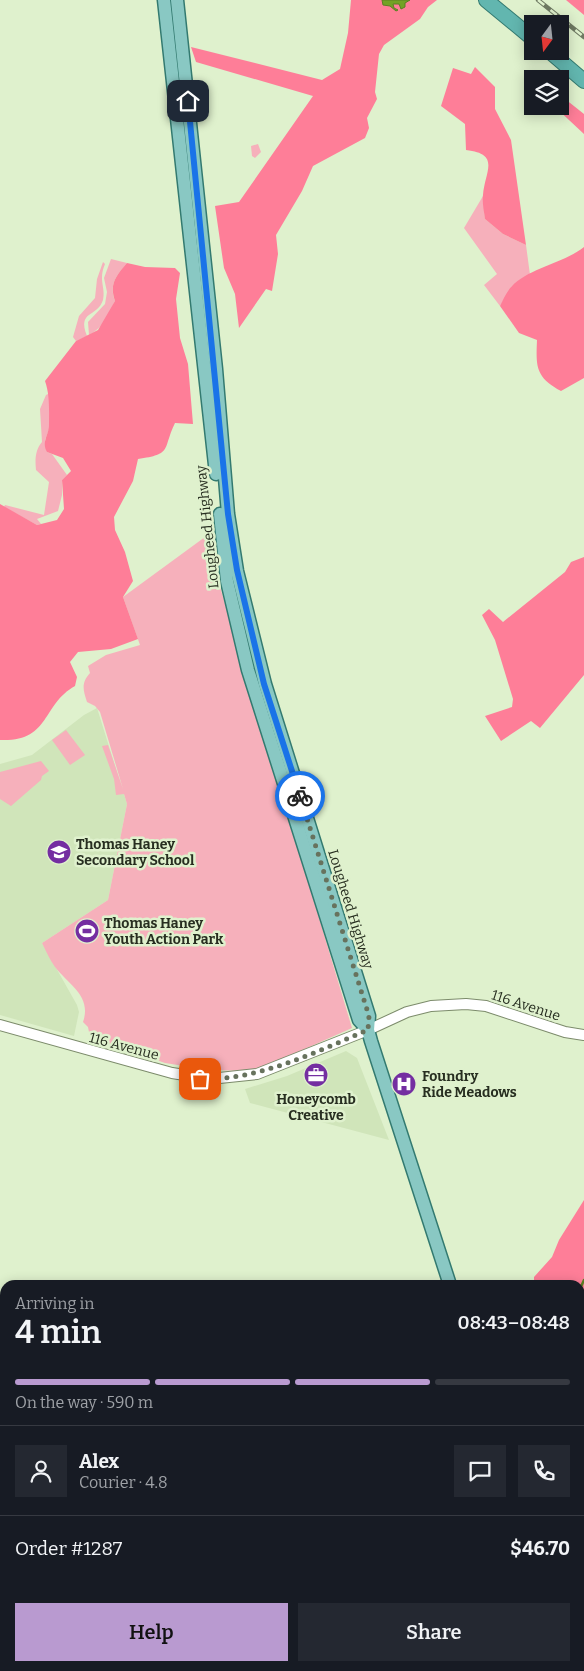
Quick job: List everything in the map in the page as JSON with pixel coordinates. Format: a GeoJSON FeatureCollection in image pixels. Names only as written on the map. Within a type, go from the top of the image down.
{"type":"FeatureCollection","features":[{"type":"Feature","properties":{"kind":"highway"},"geometry":{"type":"LineString","coordinates":[[486,0],[524,31]]}},
{"type":"Feature","properties":{"kind":"highway"},"geometry":{"type":"LineString","coordinates":[[559,60],[584,80]]}},
{"type":"Feature","properties":{"kind":"main road","name":"Lougheed Highway"},"geometry":{"type":"LineString","coordinates":[[164,0],[227,581],[262,720],[359,1020],[368,1030]]}},
{"type":"Feature","properties":{"kind":"main road","name":"Lougheed Highway"},"geometry":{"type":"LineString","coordinates":[[177,0],[216,370],[228,514],[237,570],[264,684],[369,1016],[368,1030],[448,1280]]}},
{"type":"Feature","properties":{"kind":"street","name":"116 Avenue"},"geometry":{"type":"LineString","coordinates":[[0,1025],[172,1073],[210,1079],[257,1074],[368,1030],[406,1012],[431,1006],[466,1004],[490,1007],[565,1032],[584,1036]]}},
{"type":"Feature","properties":{"kind":"shaded area"},"geometry":{"type":"Polygon","coordinates":[[[351,0],[437,0],[428,7],[420,19],[384,45],[379,54],[375,92],[377,99],[367,118],[369,128],[365,138],[313,166],[302,191],[276,235],[278,254],[272,291],[266,289],[239,328],[235,294],[224,268],[215,206],[239,202],[313,96],[196,62],[191,47],[322,80],[340,69],[348,33],[351,0]]]}},
{"type":"Feature","properties":{"kind":"shaded area"},"geometry":{"type":"Polygon","coordinates":[[[382,0],[410,0],[401,9],[399,4],[393,4],[394,8],[398,10],[396,11],[390,6],[383,5],[382,0]]]}},
{"type":"Feature","properties":{"kind":"shaded area"},"geometry":{"type":"Polygon","coordinates":[[[566,0],[584,0],[584,15],[566,0]]]}},
{"type":"Feature","properties":{"kind":"shaded area"},"geometry":{"type":"Polygon","coordinates":[[[475,67],[495,87],[495,109],[511,140],[526,245],[503,234],[485,219],[483,198],[488,171],[487,160],[484,155],[466,150],[465,124],[441,106],[453,68],[471,74],[475,67]]]}},
{"type":"Feature","properties":{"kind":"shaded area"},"geometry":{"type":"Polygon","coordinates":[[[569,102],[584,114],[584,134],[564,115],[569,115],[569,102]]]}},
{"type":"Feature","properties":{"kind":"shaded area"},"geometry":{"type":"Polygon","coordinates":[[[258,144],[261,152],[255,158],[252,156],[251,146],[258,144]]]}},
{"type":"Feature","properties":{"kind":"shaded area"},"geometry":{"type":"Polygon","coordinates":[[[483,196],[485,219],[503,234],[526,245],[530,275],[512,286],[500,306],[484,285],[497,274],[464,228],[483,196]]]}},
{"type":"Feature","properties":{"kind":"shaded area"},"geometry":{"type":"Polygon","coordinates":[[[584,247],[584,378],[561,391],[546,381],[539,370],[537,364],[537,340],[519,333],[500,306],[508,290],[519,280],[576,253],[584,247]]]}},
{"type":"Feature","properties":{"kind":"shaded area"},"geometry":{"type":"Polygon","coordinates":[[[111,259],[127,263],[113,285],[115,301],[110,311],[102,325],[89,335],[88,322],[105,304],[107,292],[104,278],[111,259]]]}},
{"type":"Feature","properties":{"kind":"shaded area"},"geometry":{"type":"Polygon","coordinates":[[[103,262],[105,264],[102,275],[103,300],[97,310],[89,315],[84,322],[87,336],[76,341],[73,337],[79,316],[95,298],[97,279],[103,262]]]}},
{"type":"Feature","properties":{"kind":"shaded area"},"geometry":{"type":"Polygon","coordinates":[[[127,263],[145,267],[175,268],[180,273],[176,299],[180,338],[188,364],[193,424],[175,423],[162,453],[138,459],[133,481],[114,517],[115,530],[125,552],[133,581],[123,597],[138,639],[111,649],[78,652],[70,662],[77,677],[75,686],[56,703],[37,729],[28,735],[16,739],[0,740],[0,504],[37,525],[57,520],[64,509],[62,480],[71,471],[63,458],[47,452],[45,448],[49,429],[49,409],[45,381],[76,341],[98,330],[115,301],[113,285],[115,280],[127,263]]]}},
{"type":"Feature","properties":{"kind":"shaded area"},"geometry":{"type":"Polygon","coordinates":[[[50,393],[50,427],[45,440],[47,452],[52,454],[67,475],[62,480],[62,495],[58,511],[37,519],[41,524],[37,525],[4,507],[5,505],[44,515],[49,482],[36,470],[36,459],[38,448],[42,442],[40,409],[46,395],[50,393]]]}},
{"type":"Feature","properties":{"kind":"shaded area"},"geometry":{"type":"Polygon","coordinates":[[[205,537],[352,1028],[271,1064],[250,1071],[210,1070],[165,1063],[90,1037],[88,1027],[83,1022],[85,1013],[82,998],[55,967],[42,943],[108,900],[127,804],[124,794],[116,795],[114,779],[102,746],[108,745],[123,789],[100,712],[95,706],[87,702],[84,687],[85,680],[90,673],[88,666],[106,655],[140,645],[123,597],[205,537]]]}},
{"type":"Feature","properties":{"kind":"shaded area"},"geometry":{"type":"Polygon","coordinates":[[[584,557],[584,675],[540,728],[531,721],[501,741],[485,716],[512,707],[513,699],[495,640],[482,615],[489,609],[503,622],[565,572],[571,562],[584,557]]]}},
{"type":"Feature","properties":{"kind":"shaded area","name":"Thomas Haney Secondary School"},"geometry":{"type":"Polygon","coordinates":[[[97,708],[127,804],[108,900],[42,943],[77,1005],[79,1012],[74,1036],[0,1015],[0,764],[32,755],[84,715],[97,708]]]}},
{"type":"Feature","properties":{"kind":"shaded area"},"geometry":{"type":"Polygon","coordinates":[[[66,730],[85,755],[70,765],[52,740],[66,730]]]}},
{"type":"Feature","properties":{"kind":"shaded area"},"geometry":{"type":"Polygon","coordinates":[[[41,761],[49,771],[42,776],[41,780],[11,806],[0,799],[0,772],[41,761]]]}},
{"type":"Feature","properties":{"kind":"shaded area"},"geometry":{"type":"Polygon","coordinates":[[[346,1051],[357,1058],[389,1140],[250,1103],[245,1089],[287,1076],[346,1051]]]}},
{"type":"Feature","properties":{"kind":"shaded area"},"geometry":{"type":"Polygon","coordinates":[[[584,1200],[584,1280],[534,1280],[534,1277],[552,1257],[559,1240],[584,1200]]]}},
{"type":"Feature","properties":{"kind":"railway"},"geometry":{"type":"LineString","coordinates":[[538,0],[584,37]]}},
{"type":"Feature","properties":{"kind":"way so far"},"geometry":{"type":"LineString","coordinates":[[200,1079],[237,1078],[257,1074],[368,1030],[369,1016],[336,916],[300,796]]}},
{"type":"Feature","properties":{"kind":"place","name":"Thomas Haney Secondary School"},"geometry":{"type":"Point","coordinates":[59,852]}},
{"type":"Feature","properties":{"kind":"place","name":"Thomas Haney Youth Action Park"},"geometry":{"type":"Point","coordinates":[87,931]}},
{"type":"Feature","properties":{"kind":"place","name":"Honeycomb Creative"},"geometry":{"type":"Point","coordinates":[316,1075]}},
{"type":"Feature","properties":{"kind":"place","name":"Foundry Ride Meadows"},"geometry":{"type":"Point","coordinates":[404,1084]}},
{"type":"Feature","properties":{"kind":"route"},"geometry":{"type":"LineString","coordinates":[[188,101],[216,370],[228,514],[237,570],[264,684],[300,796]]}}]}
